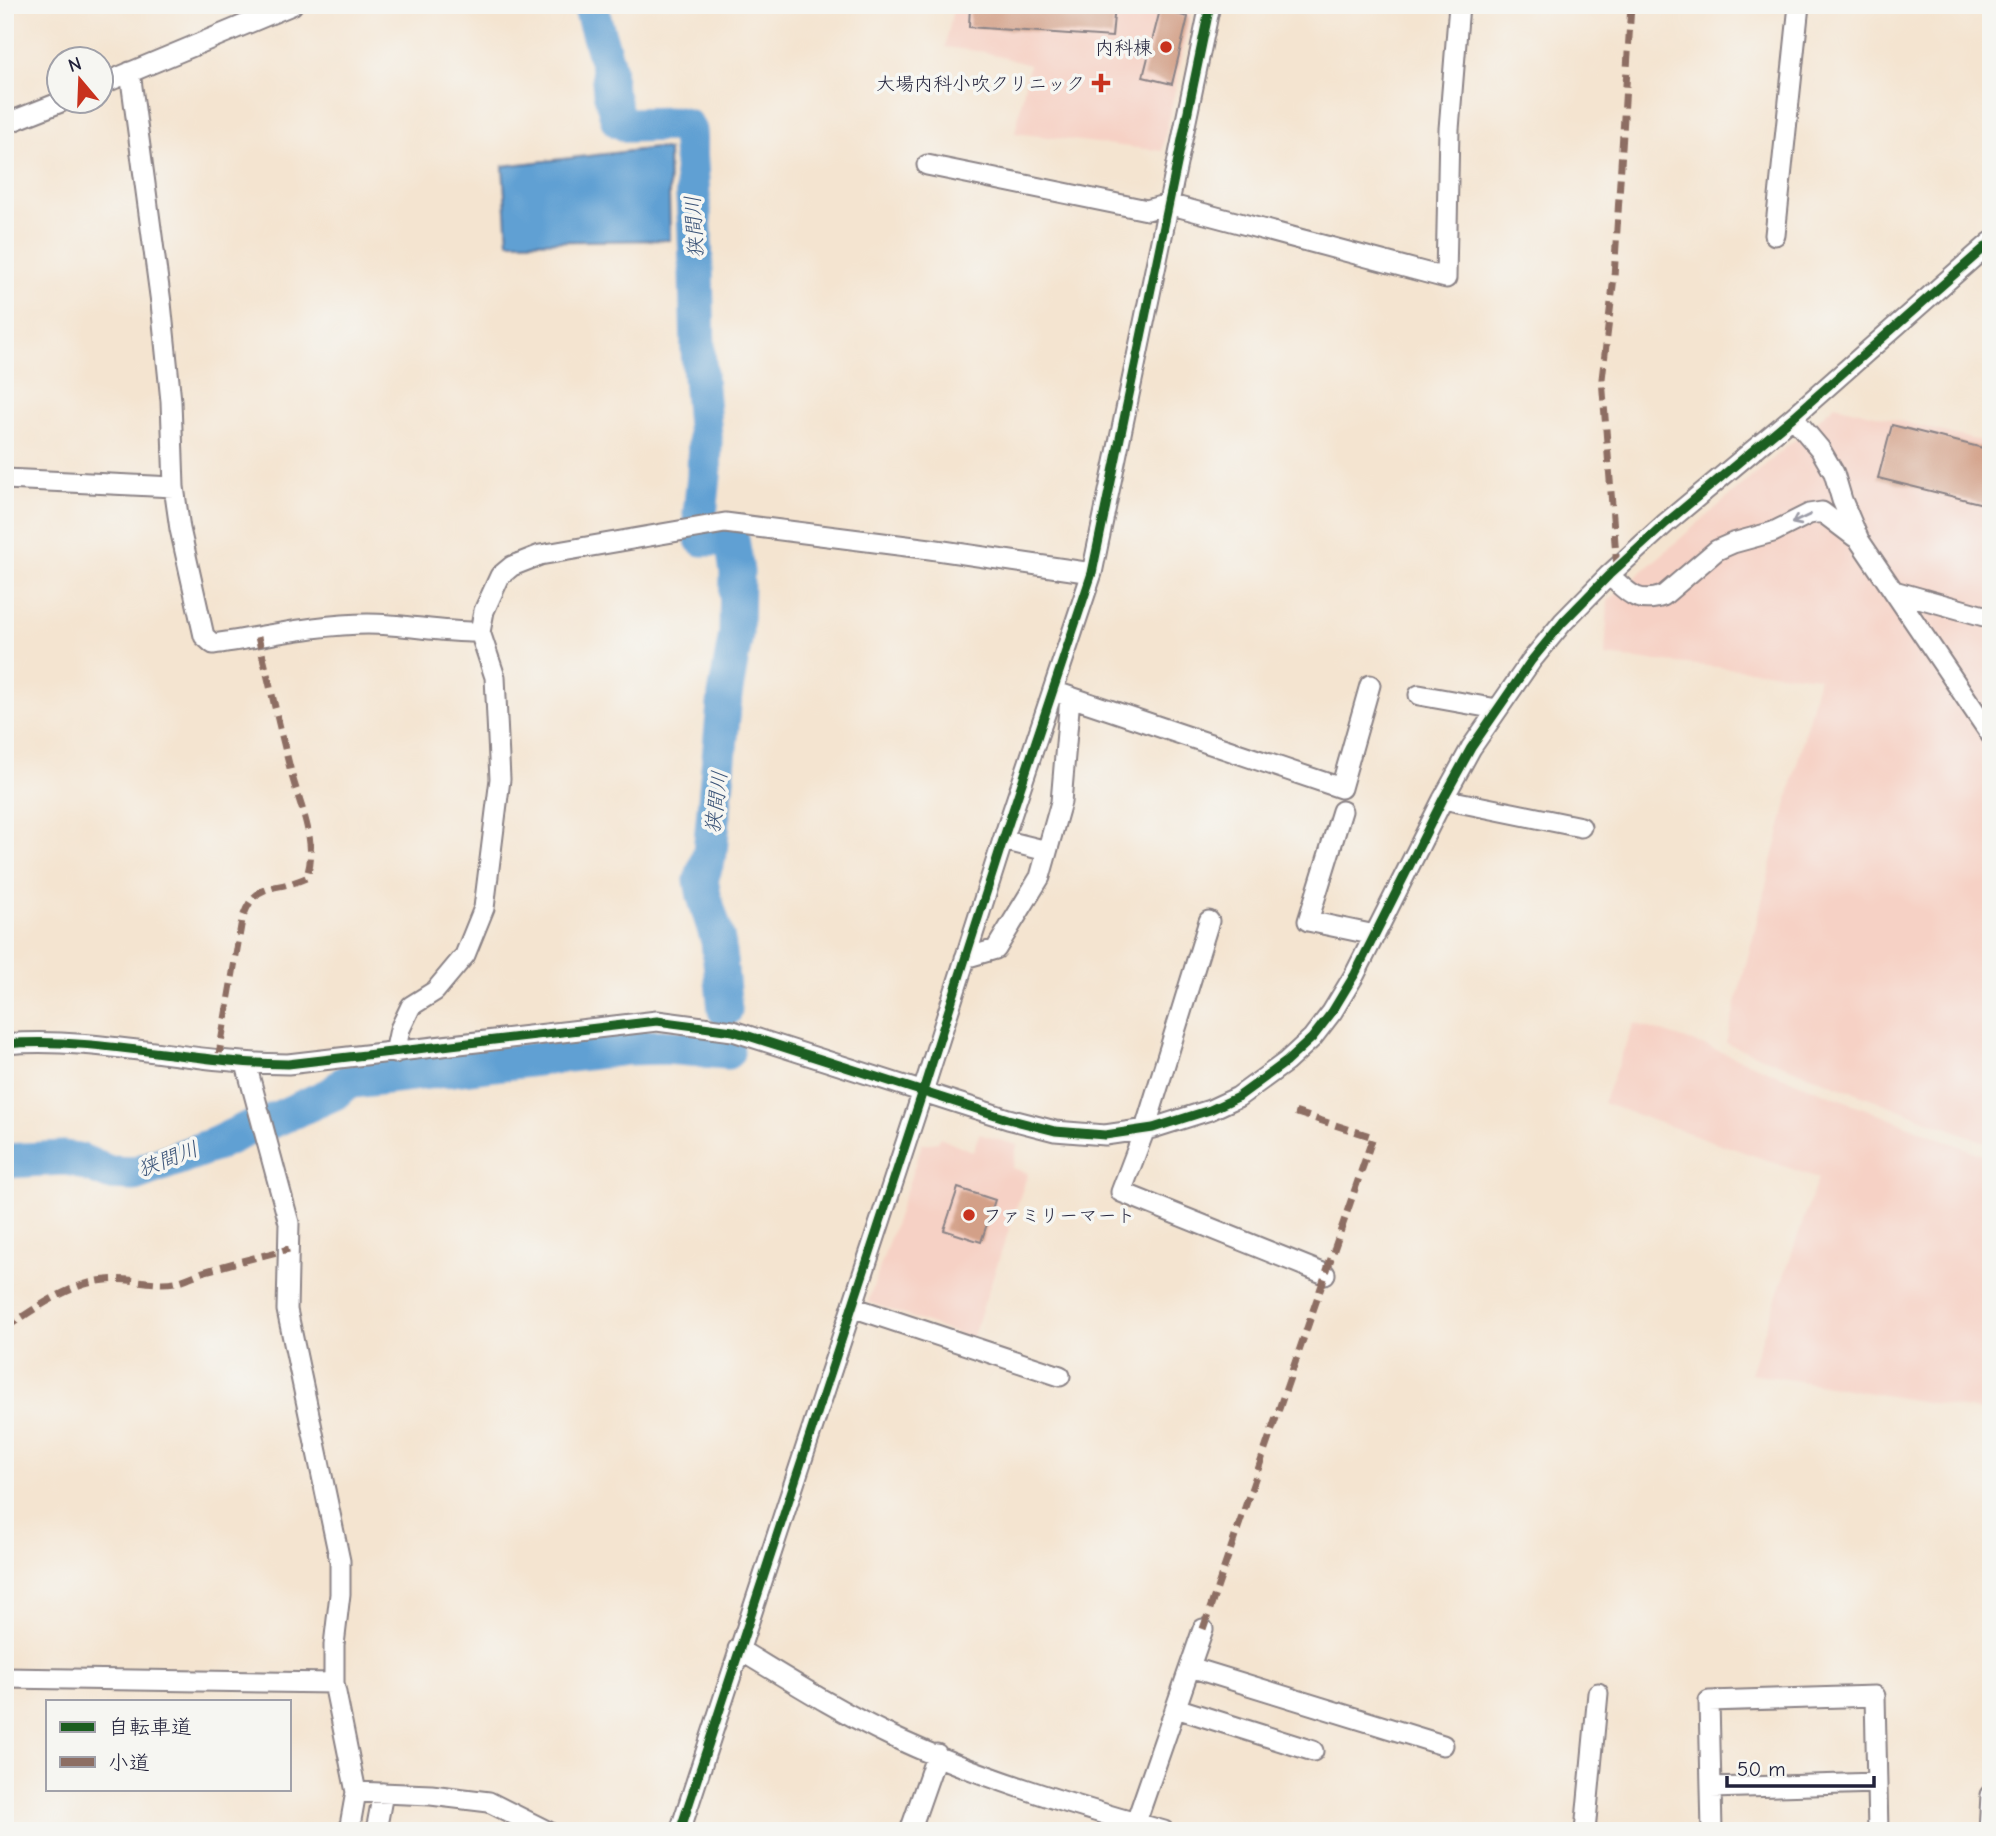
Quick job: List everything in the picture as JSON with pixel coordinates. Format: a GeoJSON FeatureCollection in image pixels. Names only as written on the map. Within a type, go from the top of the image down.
{"type":"FeatureCollection","features":[{"type":"Feature","properties":{"kind":"street"},"geometry":{"type":"LineString","coordinates":[[116,78],[251,13],[292,5]]}},
{"type":"Feature","properties":{"kind":"street"},"geometry":{"type":"LineString","coordinates":[[680,1831],[1003,840],[1062,694],[1092,573],[1210,5]]}},
{"type":"Feature","properties":{"kind":"street"},"geometry":{"type":"LineString","coordinates":[[927,165],[1147,210],[1168,204],[1446,278],[1449,129],[1459,5]]}},
{"type":"Feature","properties":{"kind":"street"},"geometry":{"type":"LineString","coordinates":[[1775,235],[1799,5]]}},
{"type":"Feature","properties":{"kind":"street"},"geometry":{"type":"LineString","coordinates":[[130,72],[161,303],[171,401],[174,487],[180,529],[204,636],[213,644],[336,626],[369,624],[480,632]]}},
{"type":"Feature","properties":{"kind":"street"},"geometry":{"type":"LineString","coordinates":[[5,124],[46,108]]}},
{"type":"Feature","properties":{"kind":"street"},"geometry":{"type":"LineString","coordinates":[[5,1044],[61,1043],[246,1064],[288,1064],[657,1021],[733,1031],[1008,1119],[1055,1131],[1105,1135],[1145,1129],[1210,1110],[1238,1097],[1286,1062],[1312,1038],[1332,1012],[1375,935],[1471,748],[1555,632],[1609,575],[1666,523],[1793,417],[1991,242]]}},
{"type":"Feature","properties":{"kind":"street"},"geometry":{"type":"LineString","coordinates":[[1793,417],[1820,449],[1834,473],[1859,540],[1991,735]]}},
{"type":"Feature","properties":{"kind":"street"},"geometry":{"type":"LineString","coordinates":[[5,479],[174,487]]}},
{"type":"Feature","properties":{"kind":"street"},"geometry":{"type":"LineString","coordinates":[[1609,575],[1640,600],[1652,600],[1663,596],[1717,550],[1773,532],[1809,514],[1822,512],[1859,540]]}},
{"type":"Feature","properties":{"kind":"street"},"geometry":{"type":"LineString","coordinates":[[395,1053],[411,1006],[435,990],[465,956],[484,908],[500,779],[495,677],[480,632],[491,593],[500,576],[512,566],[540,555],[725,523],[1092,573]]}},
{"type":"Feature","properties":{"kind":"street"},"geometry":{"type":"LineString","coordinates":[[1894,591],[1991,618]]}},
{"type":"Feature","properties":{"kind":"street"},"geometry":{"type":"LineString","coordinates":[[1062,694],[1342,788],[1370,685]]}},
{"type":"Feature","properties":{"kind":"street"},"geometry":{"type":"LineString","coordinates":[[965,958],[996,950],[1040,877],[1061,802],[1062,694]]}},
{"type":"Feature","properties":{"kind":"street"},"geometry":{"type":"LineString","coordinates":[[1419,695],[1497,709]]}},
{"type":"Feature","properties":{"kind":"street"},"geometry":{"type":"LineString","coordinates":[[1443,799],[1581,827]]}},
{"type":"Feature","properties":{"kind":"street"},"geometry":{"type":"LineString","coordinates":[[1342,811],[1308,921],[1375,935]]}},
{"type":"Feature","properties":{"kind":"street"},"geometry":{"type":"LineString","coordinates":[[1003,840],[1047,851]]}},
{"type":"Feature","properties":{"kind":"street"},"geometry":{"type":"LineString","coordinates":[[1209,921],[1145,1129],[1121,1192],[1325,1274]]}},
{"type":"Feature","properties":{"kind":"street"},"geometry":{"type":"LineString","coordinates":[[246,1064],[289,1223],[287,1310],[340,1561],[334,1683],[356,1792],[349,1831]]}},
{"type":"Feature","properties":{"kind":"street"},"geometry":{"type":"LineString","coordinates":[[852,1307],[1060,1376]]}},
{"type":"Feature","properties":{"kind":"street"},"geometry":{"type":"LineString","coordinates":[[738,1648],[831,1705],[892,1737],[1022,1789],[1150,1828],[1176,1708],[1203,1629]]}},
{"type":"Feature","properties":{"kind":"street"},"geometry":{"type":"LineString","coordinates":[[1190,1667],[1443,1745]]}},
{"type":"Feature","properties":{"kind":"street"},"geometry":{"type":"LineString","coordinates":[[5,1678],[334,1683]]}},
{"type":"Feature","properties":{"kind":"street"},"geometry":{"type":"LineString","coordinates":[[1585,1831],[1598,1693]]}},
{"type":"Feature","properties":{"kind":"street"},"geometry":{"type":"LineString","coordinates":[[1712,1831],[1709,1701],[1875,1696],[1878,1831]]}},
{"type":"Feature","properties":{"kind":"street"},"geometry":{"type":"LineString","coordinates":[[1176,1708],[1313,1751]]}},
{"type":"Feature","properties":{"kind":"street"},"geometry":{"type":"LineString","coordinates":[[910,1831],[937,1754]]}},
{"type":"Feature","properties":{"kind":"street"},"geometry":{"type":"LineString","coordinates":[[1711,1788],[1877,1783]]}},
{"type":"Feature","properties":{"kind":"street"},"geometry":{"type":"LineString","coordinates":[[356,1792],[431,1795],[489,1802],[547,1831]]}},
{"type":"Feature","properties":{"kind":"street"},"geometry":{"type":"LineString","coordinates":[[376,1831],[383,1793]]}},
{"type":"Feature","properties":{"kind":"street"},"geometry":{"type":"LineString","coordinates":[[1989,1831],[1991,1795]]}},
{"type":"Feature","properties":{"kind":"shaded area","name":"大場内科小吹クリニック"},"geometry":{"type":"Polygon","coordinates":[[[954,5],[1182,5],[1191,15],[1162,151],[1015,133],[1029,65],[985,52],[945,47],[954,5]]]}},
{"type":"Feature","properties":{"kind":"shaded area"},"geometry":{"type":"Polygon","coordinates":[[[1835,405],[1991,444],[1991,1151],[1988,1153],[1987,1412],[1750,1373],[1818,1178],[1603,1103],[1634,1023],[1711,1048],[1983,1155],[1990,1144],[1726,1043],[1819,677],[1605,656],[1608,601],[1835,405]]]}},
{"type":"Feature","properties":{"kind":"shaded area"},"geometry":{"type":"Polygon","coordinates":[[[979,1134],[1017,1145],[1012,1168],[1028,1173],[972,1339],[868,1302],[922,1144],[938,1142],[940,1137],[973,1152],[979,1134]]]}},
{"type":"Feature","properties":{"kind":"water"},"geometry":{"type":"Polygon","coordinates":[[[656,148],[668,150],[670,240],[508,242],[503,166],[656,148]]]}},
{"type":"Feature","properties":{"kind":"building"},"geometry":{"type":"Polygon","coordinates":[[[970,5],[1115,5],[1112,37],[969,27],[970,5]]]}},
{"type":"Feature","properties":{"kind":"building","name":"内科棟"},"geometry":{"type":"Polygon","coordinates":[[[1160,10],[1188,17],[1172,84],[1143,77],[1160,10]]]}},
{"type":"Feature","properties":{"kind":"building"},"geometry":{"type":"Polygon","coordinates":[[[1892,425],[1991,450],[1991,506],[1878,478],[1892,425]]]}},
{"type":"Feature","properties":{"kind":"building","name":"ファミリーマート"},"geometry":{"type":"Polygon","coordinates":[[[958,1188],[995,1200],[981,1242],[944,1230],[958,1188]]]}},
{"type":"Feature","properties":{"kind":"waterway","name":"狭間川"},"geometry":{"type":"LineString","coordinates":[[590,5],[608,67],[610,92],[618,120],[628,125],[678,124],[686,126],[689,131],[698,351],[705,438],[700,514]]}},
{"type":"Feature","properties":{"kind":"waterway","name":"狭間川"},"geometry":{"type":"LineString","coordinates":[[702,536],[702,539],[732,539],[737,572],[736,634],[725,695],[710,852],[701,880],[718,941],[725,1010]]}},
{"type":"Feature","properties":{"kind":"waterway","name":"狭間川"},"geometry":{"type":"LineString","coordinates":[[272,1121],[334,1093],[346,1082],[628,1048],[665,1047],[727,1052],[726,1043]]}},
{"type":"Feature","properties":{"kind":"waterway","name":"狭間川"},"geometry":{"type":"LineString","coordinates":[[5,1161],[64,1158],[78,1160],[109,1173],[134,1174],[216,1144],[247,1129]]}},
{"type":"Feature","properties":{"kind":"marked path"},"geometry":{"type":"LineString","coordinates":[[1617,568],[1602,379],[1614,277],[1631,5]]}},
{"type":"Feature","properties":{"kind":"marked path"},"geometry":{"type":"LineString","coordinates":[[218,1060],[242,920],[247,907],[253,898],[266,889],[306,878],[310,865],[311,851],[306,823],[258,637]]}},
{"type":"Feature","properties":{"kind":"marked path"},"geometry":{"type":"LineString","coordinates":[[1203,1629],[1373,1137],[1294,1112]]}},
{"type":"Feature","properties":{"kind":"marked path"},"geometry":{"type":"LineString","coordinates":[[5,1328],[66,1291],[93,1282],[115,1279],[175,1282],[289,1249]]}},
{"type":"Feature","properties":{"kind":"cycle path"},"geometry":{"type":"LineString","coordinates":[[680,1831],[1092,573],[1210,5]]}},
{"type":"Feature","properties":{"kind":"cycle path"},"geometry":{"type":"LineString","coordinates":[[5,1044],[75,1044],[217,1060],[288,1064],[657,1021],[733,1031],[1008,1119],[1055,1131],[1105,1135],[1153,1128],[1210,1110],[1238,1097],[1286,1062],[1312,1038],[1332,1012],[1355,974],[1471,748],[1531,661],[1563,622],[1666,523],[1793,417],[1991,242]]}},
{"type":"Feature","properties":{"kind":"place","name":"内科棟"},"geometry":{"type":"Point","coordinates":[1166,47]}},
{"type":"Feature","properties":{"kind":"place","name":"大場内科小吹クリニック"},"geometry":{"type":"Point","coordinates":[1101,83]}},
{"type":"Feature","properties":{"kind":"place","name":"ファミリーマート"},"geometry":{"type":"Point","coordinates":[969,1215]}}]}
